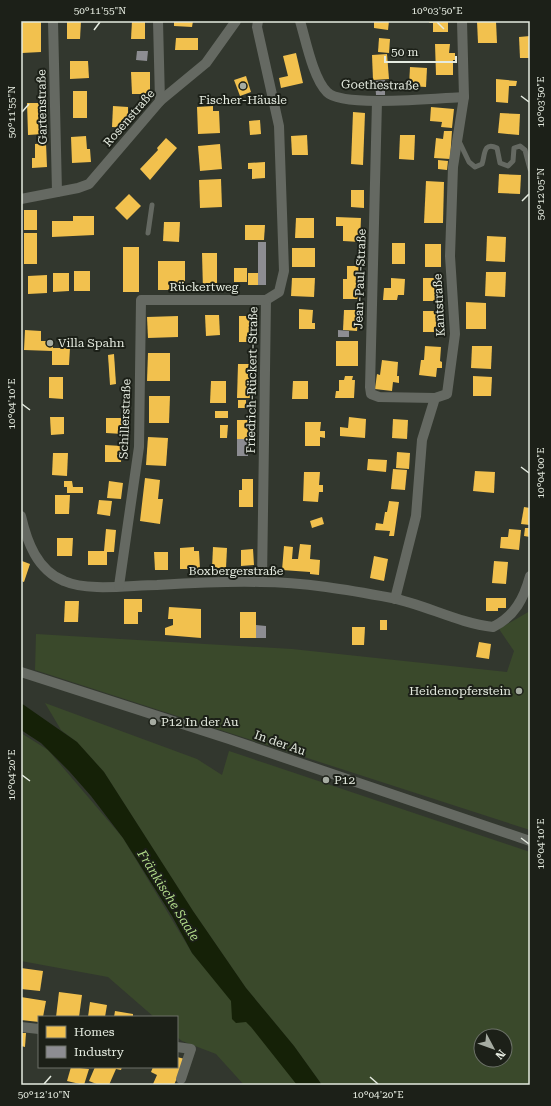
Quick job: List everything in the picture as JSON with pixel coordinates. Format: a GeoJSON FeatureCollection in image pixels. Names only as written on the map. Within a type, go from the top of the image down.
{"type":"FeatureCollection","features":[{"type":"Feature","properties":{"kind":"street","name":"Gartenstraße"},"geometry":{"type":"LineString","coordinates":[[53,21],[57,192]]}},
{"type":"Feature","properties":{"kind":"street"},"geometry":{"type":"LineString","coordinates":[[158,21],[160,101]]}},
{"type":"Feature","properties":{"kind":"street","name":"Rosenstraße"},"geometry":{"type":"LineString","coordinates":[[21,199],[89,184],[160,101],[206,63],[236,21]]}},
{"type":"Feature","properties":{"kind":"street","name":"Friedrich-Rückert-Straße"},"geometry":{"type":"LineString","coordinates":[[258,21],[257,27],[279,126],[283,207],[284,271],[279,292],[266,300],[262,582]]}},
{"type":"Feature","properties":{"kind":"street","name":"Goethestraße"},"geometry":{"type":"LineString","coordinates":[[300,21],[318,79],[326,92],[333,97],[344,100],[377,101],[464,97]]}},
{"type":"Feature","properties":{"kind":"street","name":"Kantstraße"},"geometry":{"type":"LineString","coordinates":[[435,398],[447,394],[455,334],[450,256],[453,167],[464,97],[462,21]]}},
{"type":"Feature","properties":{"kind":"street","name":"Jean-Paul-Straße"},"geometry":{"type":"LineString","coordinates":[[377,101],[371,394],[379,397],[435,398]]}},
{"type":"Feature","properties":{"kind":"street","name":"Rückertweg"},"geometry":{"type":"LineString","coordinates":[[141,300],[266,300]]}},
{"type":"Feature","properties":{"kind":"street","name":"Schillerstraße"},"geometry":{"type":"LineString","coordinates":[[119,586],[139,447],[141,300]]}},
{"type":"Feature","properties":{"kind":"street"},"geometry":{"type":"LineString","coordinates":[[395,599],[416,516],[422,440],[435,398]]}},
{"type":"Feature","properties":{"kind":"street","name":"Boxbergerstraße"},"geometry":{"type":"LineString","coordinates":[[21,516],[29,546],[36,558],[53,575],[63,581],[75,585],[119,586],[262,582],[353,590],[395,599],[484,626],[493,627],[513,613],[526,590],[530,576]]}},
{"type":"Feature","properties":{"kind":"street","name":"In der Au"},"geometry":{"type":"LineString","coordinates":[[21,672],[530,841]]}},
{"type":"Feature","properties":{"kind":"street"},"geometry":{"type":"LineString","coordinates":[[21,1027],[38,1029]]}},
{"type":"Feature","properties":{"kind":"street"},"geometry":{"type":"LineString","coordinates":[[178,1047],[191,1049],[181,1079]]}},
{"type":"Feature","properties":{"kind":"lane"},"geometry":{"type":"LineString","coordinates":[[458,138],[472,166],[479,166],[482,164],[484,152],[489,146],[497,148],[502,165],[510,166],[513,161],[514,148],[520,146],[525,150],[530,169]]}},
{"type":"Feature","properties":{"kind":"lane"},"geometry":{"type":"LineString","coordinates":[[148,233],[152,205]]}},
{"type":"Feature","properties":{"kind":"shaded area"},"geometry":{"type":"Polygon","coordinates":[[[530,611],[530,830],[35,670],[36,634],[292,649],[507,672],[514,651],[499,629],[530,611]]]}},
{"type":"Feature","properties":{"kind":"shaded area"},"geometry":{"type":"Polygon","coordinates":[[[45,703],[197,759],[222,775],[229,751],[530,852],[530,1085],[322,1085],[294,1046],[246,988],[193,911],[104,772],[77,742],[61,730],[45,703]]]}},
{"type":"Feature","properties":{"kind":"shaded area"},"geometry":{"type":"Polygon","coordinates":[[[21,733],[48,750],[123,838],[192,953],[303,1085],[244,1085],[216,1054],[182,1041],[178,1038],[178,1016],[153,1016],[108,977],[21,961],[21,733]]]}},
{"type":"Feature","properties":{"kind":"water","name":"Fränkische Saale"},"geometry":{"type":"Polygon","coordinates":[[[21,703],[77,742],[104,772],[193,911],[246,988],[294,1046],[322,1085],[297,1085],[251,1027],[246,1022],[236,1023],[232,1019],[231,1001],[192,953],[172,916],[123,838],[91,796],[69,771],[41,743],[21,730],[21,703]]]}},
{"type":"Feature","properties":{"kind":"building: Homes"},"geometry":{"type":"Polygon","coordinates":[[[21,21],[41,21],[41,52],[22,53],[21,21]]]}},
{"type":"Feature","properties":{"kind":"building: Homes"},"geometry":{"type":"Polygon","coordinates":[[[81,21],[80,39],[67,39],[67,22],[81,21]]]}},
{"type":"Feature","properties":{"kind":"building: Homes"},"geometry":{"type":"Polygon","coordinates":[[[132,21],[145,21],[145,39],[131,39],[132,21]]]}},
{"type":"Feature","properties":{"kind":"building: Homes"},"geometry":{"type":"Polygon","coordinates":[[[174,21],[193,21],[192,27],[174,26],[174,21]]]}},
{"type":"Feature","properties":{"kind":"building: Homes"},"geometry":{"type":"Polygon","coordinates":[[[374,21],[389,21],[388,30],[374,28],[374,21]]]}},
{"type":"Feature","properties":{"kind":"building: Homes"},"geometry":{"type":"Polygon","coordinates":[[[430,21],[448,21],[448,32],[433,32],[433,23],[429,23],[430,21]]]}},
{"type":"Feature","properties":{"kind":"building: Homes"},"geometry":{"type":"Polygon","coordinates":[[[477,21],[496,21],[497,43],[478,43],[477,21]]]}},
{"type":"Feature","properties":{"kind":"building: Homes"},"geometry":{"type":"Polygon","coordinates":[[[530,36],[530,58],[520,58],[519,37],[530,36]]]}},
{"type":"Feature","properties":{"kind":"building: Homes"},"geometry":{"type":"Polygon","coordinates":[[[176,38],[198,38],[198,50],[175,50],[176,38]]]}},
{"type":"Feature","properties":{"kind":"building: Homes"},"geometry":{"type":"Polygon","coordinates":[[[379,38],[390,39],[389,53],[378,52],[379,38]]]}},
{"type":"Feature","properties":{"kind":"building: Homes"},"geometry":{"type":"Polygon","coordinates":[[[435,44],[450,44],[449,53],[455,53],[455,60],[453,60],[453,75],[436,75],[435,44]]]}},
{"type":"Feature","properties":{"kind":"building: Homes"},"geometry":{"type":"Polygon","coordinates":[[[296,53],[303,83],[281,88],[279,78],[288,76],[283,56],[296,53]]]}},
{"type":"Feature","properties":{"kind":"building: Homes"},"geometry":{"type":"Polygon","coordinates":[[[387,54],[389,79],[373,80],[372,55],[387,54]]]}},
{"type":"Feature","properties":{"kind":"building: Homes"},"geometry":{"type":"Polygon","coordinates":[[[70,61],[88,61],[89,78],[70,79],[70,61]]]}},
{"type":"Feature","properties":{"kind":"building: Homes"},"geometry":{"type":"Polygon","coordinates":[[[410,67],[427,68],[426,87],[409,86],[410,67]]]}},
{"type":"Feature","properties":{"kind":"building: Homes"},"geometry":{"type":"Polygon","coordinates":[[[131,72],[150,72],[150,94],[132,94],[131,72]]]}},
{"type":"Feature","properties":{"kind":"building: Homes","name":"Fischer-Häusle"},"geometry":{"type":"Polygon","coordinates":[[[246,76],[251,92],[240,96],[234,80],[246,76]]]}},
{"type":"Feature","properties":{"kind":"building: Homes"},"geometry":{"type":"Polygon","coordinates":[[[496,79],[517,81],[516,86],[509,86],[508,103],[496,102],[496,79]]]}},
{"type":"Feature","properties":{"kind":"building: Homes"},"geometry":{"type":"Polygon","coordinates":[[[73,91],[87,91],[87,118],[73,118],[73,91]]]}},
{"type":"Feature","properties":{"kind":"building: Homes"},"geometry":{"type":"Polygon","coordinates":[[[27,103],[43,103],[43,134],[28,135],[27,103]]]}},
{"type":"Feature","properties":{"kind":"building: Homes"},"geometry":{"type":"Polygon","coordinates":[[[113,106],[128,107],[128,128],[112,127],[113,106]]]}},
{"type":"Feature","properties":{"kind":"building: Homes"},"geometry":{"type":"Polygon","coordinates":[[[213,106],[213,111],[219,111],[220,133],[198,134],[197,107],[213,106]]]}},
{"type":"Feature","properties":{"kind":"building: Homes"},"geometry":{"type":"Polygon","coordinates":[[[431,107],[454,109],[452,128],[441,127],[442,122],[430,121],[431,107]]]}},
{"type":"Feature","properties":{"kind":"building: Homes"},"geometry":{"type":"Polygon","coordinates":[[[353,112],[365,113],[363,165],[351,164],[353,112]]]}},
{"type":"Feature","properties":{"kind":"building: Homes"},"geometry":{"type":"Polygon","coordinates":[[[500,113],[520,114],[519,135],[498,133],[500,113]]]}},
{"type":"Feature","properties":{"kind":"building: Homes"},"geometry":{"type":"Polygon","coordinates":[[[260,120],[261,134],[250,135],[249,121],[260,120]]]}},
{"type":"Feature","properties":{"kind":"building: Homes"},"geometry":{"type":"Polygon","coordinates":[[[444,131],[452,131],[450,159],[434,158],[436,138],[443,139],[444,131]]]}},
{"type":"Feature","properties":{"kind":"building: Homes"},"geometry":{"type":"Polygon","coordinates":[[[307,135],[308,155],[292,155],[291,136],[307,135]]]}},
{"type":"Feature","properties":{"kind":"building: Homes"},"geometry":{"type":"Polygon","coordinates":[[[400,135],[415,135],[414,160],[399,159],[400,135]]]}},
{"type":"Feature","properties":{"kind":"building: Homes"},"geometry":{"type":"Polygon","coordinates":[[[86,136],[87,149],[90,149],[91,162],[72,163],[71,137],[86,136]]]}},
{"type":"Feature","properties":{"kind":"building: Homes"},"geometry":{"type":"Polygon","coordinates":[[[166,138],[177,148],[150,180],[140,169],[158,150],[157,148],[166,138]]]}},
{"type":"Feature","properties":{"kind":"building: Homes"},"geometry":{"type":"Polygon","coordinates":[[[46,143],[47,167],[32,168],[32,158],[35,158],[35,144],[46,143]]]}},
{"type":"Feature","properties":{"kind":"building: Homes"},"geometry":{"type":"Polygon","coordinates":[[[220,144],[222,169],[200,171],[198,146],[220,144]]]}},
{"type":"Feature","properties":{"kind":"building: Homes"},"geometry":{"type":"Polygon","coordinates":[[[438,160],[448,161],[447,170],[438,169],[438,160]]]}},
{"type":"Feature","properties":{"kind":"building: Homes"},"geometry":{"type":"Polygon","coordinates":[[[265,162],[265,178],[252,179],[252,169],[248,169],[248,163],[265,162]]]}},
{"type":"Feature","properties":{"kind":"building: Homes"},"geometry":{"type":"Polygon","coordinates":[[[499,174],[521,175],[520,194],[498,193],[499,174]]]}},
{"type":"Feature","properties":{"kind":"building: Homes"},"geometry":{"type":"Polygon","coordinates":[[[221,179],[222,207],[200,208],[199,180],[221,179]]]}},
{"type":"Feature","properties":{"kind":"building: Homes"},"geometry":{"type":"Polygon","coordinates":[[[426,181],[444,182],[443,223],[424,223],[426,181]]]}},
{"type":"Feature","properties":{"kind":"building: Homes"},"geometry":{"type":"Polygon","coordinates":[[[351,190],[364,190],[364,208],[351,207],[351,190]]]}},
{"type":"Feature","properties":{"kind":"building: Homes"},"geometry":{"type":"Polygon","coordinates":[[[129,194],[141,206],[127,220],[115,208],[129,194]]]}},
{"type":"Feature","properties":{"kind":"building: Homes"},"geometry":{"type":"Polygon","coordinates":[[[24,210],[37,210],[37,230],[24,230],[24,210]]]}},
{"type":"Feature","properties":{"kind":"building: Homes"},"geometry":{"type":"Polygon","coordinates":[[[73,216],[94,216],[94,235],[52,237],[52,221],[73,221],[73,216]]]}},
{"type":"Feature","properties":{"kind":"building: Homes"},"geometry":{"type":"Polygon","coordinates":[[[336,217],[361,218],[360,242],[343,241],[343,226],[336,226],[336,217]]]}},
{"type":"Feature","properties":{"kind":"building: Homes"},"geometry":{"type":"Polygon","coordinates":[[[296,218],[314,218],[314,238],[295,238],[296,218]]]}},
{"type":"Feature","properties":{"kind":"building: Homes"},"geometry":{"type":"Polygon","coordinates":[[[164,222],[180,222],[179,242],[163,241],[164,222]]]}},
{"type":"Feature","properties":{"kind":"building: Homes"},"geometry":{"type":"Polygon","coordinates":[[[245,225],[265,225],[264,240],[245,240],[245,225]]]}},
{"type":"Feature","properties":{"kind":"building: Homes"},"geometry":{"type":"Polygon","coordinates":[[[24,233],[37,233],[37,264],[24,264],[24,233]]]}},
{"type":"Feature","properties":{"kind":"building: Homes"},"geometry":{"type":"Polygon","coordinates":[[[487,236],[506,237],[505,262],[486,261],[487,236]]]}},
{"type":"Feature","properties":{"kind":"building: Homes"},"geometry":{"type":"Polygon","coordinates":[[[392,243],[405,243],[405,264],[392,264],[392,243]]]}},
{"type":"Feature","properties":{"kind":"building: Homes"},"geometry":{"type":"Polygon","coordinates":[[[425,244],[441,244],[441,267],[425,267],[425,244]]]}},
{"type":"Feature","properties":{"kind":"building: Homes"},"geometry":{"type":"Polygon","coordinates":[[[123,247],[139,247],[139,292],[123,292],[123,247]]]}},
{"type":"Feature","properties":{"kind":"building: Homes"},"geometry":{"type":"Polygon","coordinates":[[[292,248],[315,248],[315,267],[292,267],[292,248]]]}},
{"type":"Feature","properties":{"kind":"building: Homes"},"geometry":{"type":"Polygon","coordinates":[[[202,253],[217,253],[217,290],[203,290],[202,253]]]}},
{"type":"Feature","properties":{"kind":"building: Homes"},"geometry":{"type":"Polygon","coordinates":[[[158,261],[185,261],[185,290],[158,290],[158,261]]]}},
{"type":"Feature","properties":{"kind":"building: Homes"},"geometry":{"type":"Polygon","coordinates":[[[347,266],[359,266],[359,299],[343,299],[343,279],[347,279],[347,266]]]}},
{"type":"Feature","properties":{"kind":"building: Homes"},"geometry":{"type":"Polygon","coordinates":[[[234,268],[247,268],[247,282],[234,282],[234,268]]]}},
{"type":"Feature","properties":{"kind":"building: Homes"},"geometry":{"type":"Polygon","coordinates":[[[74,271],[90,271],[90,291],[74,291],[74,271]]]}},
{"type":"Feature","properties":{"kind":"building: Homes"},"geometry":{"type":"Polygon","coordinates":[[[486,272],[506,272],[505,297],[485,296],[486,272]]]}},
{"type":"Feature","properties":{"kind":"building: Homes"},"geometry":{"type":"Polygon","coordinates":[[[53,273],[69,273],[69,291],[53,292],[53,273]]]}},
{"type":"Feature","properties":{"kind":"building: Homes"},"geometry":{"type":"Polygon","coordinates":[[[248,273],[258,273],[258,285],[248,285],[248,273]]]}},
{"type":"Feature","properties":{"kind":"building: Homes"},"geometry":{"type":"Polygon","coordinates":[[[47,275],[47,293],[28,294],[28,276],[47,275]]]}},
{"type":"Feature","properties":{"kind":"building: Homes"},"geometry":{"type":"Polygon","coordinates":[[[292,278],[315,278],[314,297],[291,296],[292,278]]]}},
{"type":"Feature","properties":{"kind":"building: Homes"},"geometry":{"type":"Polygon","coordinates":[[[391,278],[405,279],[404,295],[398,295],[397,300],[383,300],[384,288],[391,288],[391,278]]]}},
{"type":"Feature","properties":{"kind":"building: Homes"},"geometry":{"type":"Polygon","coordinates":[[[423,278],[440,278],[440,301],[423,301],[423,278]]]}},
{"type":"Feature","properties":{"kind":"building: Homes"},"geometry":{"type":"Polygon","coordinates":[[[466,302],[486,303],[486,329],[466,329],[466,302]]]}},
{"type":"Feature","properties":{"kind":"building: Homes"},"geometry":{"type":"Polygon","coordinates":[[[299,309],[313,310],[312,323],[315,323],[315,329],[299,329],[299,309]]]}},
{"type":"Feature","properties":{"kind":"building: Homes"},"geometry":{"type":"Polygon","coordinates":[[[344,310],[358,310],[357,331],[343,330],[344,310]]]}},
{"type":"Feature","properties":{"kind":"building: Homes"},"geometry":{"type":"Polygon","coordinates":[[[423,311],[441,311],[441,332],[423,332],[423,311]]]}},
{"type":"Feature","properties":{"kind":"building: Homes"},"geometry":{"type":"Polygon","coordinates":[[[205,315],[219,315],[220,335],[206,336],[205,315]]]}},
{"type":"Feature","properties":{"kind":"building: Homes"},"geometry":{"type":"Polygon","coordinates":[[[178,316],[178,337],[148,338],[147,317],[178,316]]]}},
{"type":"Feature","properties":{"kind":"building: Homes"},"geometry":{"type":"Polygon","coordinates":[[[239,316],[250,316],[250,342],[239,342],[239,316]]]}},
{"type":"Feature","properties":{"kind":"building: Homes"},"geometry":{"type":"Polygon","coordinates":[[[25,330],[41,331],[41,341],[53,341],[53,348],[70,348],[69,365],[52,365],[52,351],[24,350],[25,330]]]}},
{"type":"Feature","properties":{"kind":"building: Homes"},"geometry":{"type":"Polygon","coordinates":[[[336,341],[358,341],[358,366],[336,366],[336,341]]]}},
{"type":"Feature","properties":{"kind":"building: Homes"},"geometry":{"type":"Polygon","coordinates":[[[425,346],[441,347],[440,361],[442,362],[442,368],[437,368],[436,377],[419,375],[421,360],[424,360],[425,346]]]}},
{"type":"Feature","properties":{"kind":"building: Homes"},"geometry":{"type":"Polygon","coordinates":[[[472,346],[492,346],[491,369],[471,368],[472,346]]]}},
{"type":"Feature","properties":{"kind":"building: Homes"},"geometry":{"type":"Polygon","coordinates":[[[148,353],[170,353],[170,381],[147,381],[148,353]]]}},
{"type":"Feature","properties":{"kind":"building: Homes"},"geometry":{"type":"Polygon","coordinates":[[[114,354],[116,384],[110,385],[108,355],[114,354]]]}},
{"type":"Feature","properties":{"kind":"building: Homes"},"geometry":{"type":"Polygon","coordinates":[[[382,360],[398,362],[397,376],[399,376],[399,383],[393,382],[392,391],[375,389],[377,374],[380,375],[382,360]]]}},
{"type":"Feature","properties":{"kind":"building: Homes"},"geometry":{"type":"Polygon","coordinates":[[[238,364],[252,364],[251,398],[237,398],[238,364]]]}},
{"type":"Feature","properties":{"kind":"building: Homes"},"geometry":{"type":"Polygon","coordinates":[[[345,376],[353,376],[352,380],[355,380],[354,398],[335,398],[336,391],[339,391],[339,380],[344,380],[345,376]]]}},
{"type":"Feature","properties":{"kind":"building: Homes"},"geometry":{"type":"Polygon","coordinates":[[[473,376],[492,377],[491,396],[473,396],[473,376]]]}},
{"type":"Feature","properties":{"kind":"building: Homes"},"geometry":{"type":"Polygon","coordinates":[[[49,377],[63,377],[63,399],[49,398],[49,377]]]}},
{"type":"Feature","properties":{"kind":"building: Homes"},"geometry":{"type":"Polygon","coordinates":[[[211,381],[226,381],[226,403],[210,403],[211,381]]]}},
{"type":"Feature","properties":{"kind":"building: Homes"},"geometry":{"type":"Polygon","coordinates":[[[293,381],[308,381],[308,399],[292,399],[293,381]]]}},
{"type":"Feature","properties":{"kind":"building: Homes"},"geometry":{"type":"Polygon","coordinates":[[[149,396],[170,396],[169,423],[149,423],[149,396]]]}},
{"type":"Feature","properties":{"kind":"building: Homes"},"geometry":{"type":"Polygon","coordinates":[[[238,400],[246,400],[246,408],[238,408],[238,400]]]}},
{"type":"Feature","properties":{"kind":"building: Homes"},"geometry":{"type":"Polygon","coordinates":[[[215,411],[228,411],[228,418],[215,418],[215,411]]]}},
{"type":"Feature","properties":{"kind":"building: Homes"},"geometry":{"type":"Polygon","coordinates":[[[50,417],[64,417],[64,434],[51,435],[50,417]]]}},
{"type":"Feature","properties":{"kind":"building: Homes"},"geometry":{"type":"Polygon","coordinates":[[[349,417],[366,419],[365,438],[340,436],[340,427],[348,428],[349,417]]]}},
{"type":"Feature","properties":{"kind":"building: Homes"},"geometry":{"type":"Polygon","coordinates":[[[106,418],[124,418],[123,434],[106,433],[106,418]]]}},
{"type":"Feature","properties":{"kind":"building: Homes"},"geometry":{"type":"Polygon","coordinates":[[[393,419],[408,420],[407,439],[392,438],[393,419]]]}},
{"type":"Feature","properties":{"kind":"building: Homes"},"geometry":{"type":"Polygon","coordinates":[[[237,420],[250,420],[250,439],[237,439],[237,420]]]}},
{"type":"Feature","properties":{"kind":"building: Homes"},"geometry":{"type":"Polygon","coordinates":[[[305,422],[321,422],[320,431],[325,431],[325,438],[320,437],[320,446],[305,446],[305,422]]]}},
{"type":"Feature","properties":{"kind":"building: Homes"},"geometry":{"type":"Polygon","coordinates":[[[220,425],[228,425],[227,438],[220,438],[220,425]]]}},
{"type":"Feature","properties":{"kind":"building: Homes"},"geometry":{"type":"Polygon","coordinates":[[[148,437],[168,438],[166,466],[146,465],[148,437]]]}},
{"type":"Feature","properties":{"kind":"building: Homes"},"geometry":{"type":"Polygon","coordinates":[[[105,445],[122,446],[121,462],[105,462],[105,445]]]}},
{"type":"Feature","properties":{"kind":"building: Homes"},"geometry":{"type":"Polygon","coordinates":[[[397,452],[410,453],[409,469],[396,468],[397,452]]]}},
{"type":"Feature","properties":{"kind":"building: Homes"},"geometry":{"type":"Polygon","coordinates":[[[53,453],[68,453],[67,476],[52,475],[53,453]]]}},
{"type":"Feature","properties":{"kind":"building: Homes"},"geometry":{"type":"Polygon","coordinates":[[[368,459],[387,460],[386,472],[367,470],[368,459]]]}},
{"type":"Feature","properties":{"kind":"building: Homes"},"geometry":{"type":"Polygon","coordinates":[[[393,469],[407,470],[405,490],[391,489],[393,469]]]}},
{"type":"Feature","properties":{"kind":"building: Homes"},"geometry":{"type":"Polygon","coordinates":[[[475,471],[495,472],[494,493],[473,491],[475,471]]]}},
{"type":"Feature","properties":{"kind":"building: Homes"},"geometry":{"type":"Polygon","coordinates":[[[304,472],[320,472],[319,485],[323,485],[323,492],[319,492],[318,502],[303,501],[304,472]]]}},
{"type":"Feature","properties":{"kind":"building: Homes"},"geometry":{"type":"Polygon","coordinates":[[[145,478],[160,480],[158,499],[163,499],[160,524],[140,521],[145,478]]]}},
{"type":"Feature","properties":{"kind":"building: Homes"},"geometry":{"type":"Polygon","coordinates":[[[242,479],[253,479],[253,507],[239,507],[239,490],[242,490],[242,479]]]}},
{"type":"Feature","properties":{"kind":"building: Homes"},"geometry":{"type":"Polygon","coordinates":[[[64,481],[72,481],[73,487],[83,487],[83,493],[67,493],[67,487],[64,487],[64,481]]]}},
{"type":"Feature","properties":{"kind":"building: Homes"},"geometry":{"type":"Polygon","coordinates":[[[109,481],[123,483],[121,499],[107,498],[109,481]]]}},
{"type":"Feature","properties":{"kind":"building: Homes"},"geometry":{"type":"Polygon","coordinates":[[[55,495],[70,495],[69,514],[55,514],[55,495]]]}},
{"type":"Feature","properties":{"kind":"building: Homes"},"geometry":{"type":"Polygon","coordinates":[[[99,500],[112,501],[110,516],[97,514],[99,500]]]}},
{"type":"Feature","properties":{"kind":"building: Homes"},"geometry":{"type":"Polygon","coordinates":[[[389,501],[399,502],[394,536],[389,536],[390,531],[375,530],[376,523],[383,524],[389,501]]]}},
{"type":"Feature","properties":{"kind":"building: Homes"},"geometry":{"type":"Polygon","coordinates":[[[524,507],[530,508],[530,525],[521,524],[524,507]]]}},
{"type":"Feature","properties":{"kind":"building: Homes"},"geometry":{"type":"Polygon","coordinates":[[[322,517],[324,524],[312,528],[310,521],[322,517]]]}},
{"type":"Feature","properties":{"kind":"building: Homes"},"geometry":{"type":"Polygon","coordinates":[[[525,528],[530,528],[530,537],[524,536],[525,528]]]}},
{"type":"Feature","properties":{"kind":"building: Homes"},"geometry":{"type":"Polygon","coordinates":[[[106,529],[116,530],[114,552],[107,552],[107,565],[88,565],[88,551],[104,551],[106,529]]]}},
{"type":"Feature","properties":{"kind":"building: Homes"},"geometry":{"type":"Polygon","coordinates":[[[509,529],[521,530],[519,550],[500,548],[501,537],[508,537],[509,529]]]}},
{"type":"Feature","properties":{"kind":"building: Homes"},"geometry":{"type":"Polygon","coordinates":[[[57,538],[73,538],[72,556],[57,556],[57,538]]]}},
{"type":"Feature","properties":{"kind":"building: Homes"},"geometry":{"type":"Polygon","coordinates":[[[300,544],[311,545],[310,559],[320,560],[319,575],[310,574],[310,572],[282,570],[284,546],[293,547],[292,559],[298,559],[300,544]]]}},
{"type":"Feature","properties":{"kind":"building: Homes"},"geometry":{"type":"Polygon","coordinates":[[[194,547],[194,551],[199,551],[200,569],[180,569],[180,548],[194,547]]]}},
{"type":"Feature","properties":{"kind":"building: Homes"},"geometry":{"type":"Polygon","coordinates":[[[213,547],[227,548],[226,568],[212,568],[213,547]]]}},
{"type":"Feature","properties":{"kind":"building: Homes"},"geometry":{"type":"Polygon","coordinates":[[[253,549],[254,565],[241,566],[241,550],[253,549]]]}},
{"type":"Feature","properties":{"kind":"building: Homes"},"geometry":{"type":"Polygon","coordinates":[[[154,552],[168,552],[168,570],[155,570],[154,552]]]}},
{"type":"Feature","properties":{"kind":"building: Homes"},"geometry":{"type":"Polygon","coordinates":[[[374,556],[388,559],[384,581],[370,578],[374,556]]]}},
{"type":"Feature","properties":{"kind":"building: Homes"},"geometry":{"type":"Polygon","coordinates":[[[22,561],[30,564],[24,582],[21,581],[22,561]]]}},
{"type":"Feature","properties":{"kind":"building: Homes"},"geometry":{"type":"Polygon","coordinates":[[[494,561],[508,562],[506,584],[492,583],[494,561]]]}},
{"type":"Feature","properties":{"kind":"building: Homes"},"geometry":{"type":"Polygon","coordinates":[[[486,598],[506,598],[506,608],[498,608],[498,611],[486,611],[486,598]]]}},
{"type":"Feature","properties":{"kind":"building: Homes"},"geometry":{"type":"Polygon","coordinates":[[[124,599],[142,599],[142,612],[138,612],[138,624],[124,624],[124,599]]]}},
{"type":"Feature","properties":{"kind":"building: Homes"},"geometry":{"type":"Polygon","coordinates":[[[65,601],[79,601],[78,622],[64,622],[65,601]]]}},
{"type":"Feature","properties":{"kind":"building: Homes"},"geometry":{"type":"Polygon","coordinates":[[[169,607],[201,609],[201,638],[165,635],[165,628],[173,625],[173,619],[168,619],[169,607]]]}},
{"type":"Feature","properties":{"kind":"building: Homes"},"geometry":{"type":"Polygon","coordinates":[[[240,612],[256,612],[256,638],[240,638],[240,612]]]}},
{"type":"Feature","properties":{"kind":"building: Homes"},"geometry":{"type":"Polygon","coordinates":[[[380,620],[387,620],[387,630],[380,630],[380,620]]]}},
{"type":"Feature","properties":{"kind":"building: Homes"},"geometry":{"type":"Polygon","coordinates":[[[352,627],[365,627],[364,645],[352,645],[352,627]]]}},
{"type":"Feature","properties":{"kind":"building: Homes"},"geometry":{"type":"Polygon","coordinates":[[[479,642],[491,644],[489,659],[476,657],[479,642]]]}},
{"type":"Feature","properties":{"kind":"building: Homes"},"geometry":{"type":"Polygon","coordinates":[[[21,968],[43,971],[40,991],[21,989],[21,968]]]}},
{"type":"Feature","properties":{"kind":"building: Homes"},"geometry":{"type":"Polygon","coordinates":[[[59,992],[82,995],[79,1016],[56,1016],[59,992]]]}},
{"type":"Feature","properties":{"kind":"building: Homes"},"geometry":{"type":"Polygon","coordinates":[[[21,997],[46,1001],[43,1016],[38,1016],[38,1022],[21,1020],[21,997]]]}},
{"type":"Feature","properties":{"kind":"building: Homes"},"geometry":{"type":"Polygon","coordinates":[[[90,1002],[107,1005],[105,1016],[88,1016],[90,1002]]]}},
{"type":"Feature","properties":{"kind":"building: Homes"},"geometry":{"type":"Polygon","coordinates":[[[115,1011],[133,1014],[133,1016],[114,1016],[115,1011]]]}},
{"type":"Feature","properties":{"kind":"building: Homes"},"geometry":{"type":"Polygon","coordinates":[[[21,1033],[26,1033],[25,1047],[21,1046],[21,1033]]]}},
{"type":"Feature","properties":{"kind":"building: Homes"},"geometry":{"type":"Polygon","coordinates":[[[178,1057],[185,1059],[174,1085],[153,1084],[157,1075],[151,1072],[153,1068],[178,1068],[178,1057]]]}},
{"type":"Feature","properties":{"kind":"building: Homes"},"geometry":{"type":"Polygon","coordinates":[[[71,1068],[89,1069],[84,1085],[67,1081],[71,1068]]]}},
{"type":"Feature","properties":{"kind":"building: Homes"},"geometry":{"type":"Polygon","coordinates":[[[95,1068],[122,1068],[121,1070],[116,1069],[109,1085],[99,1085],[89,1081],[95,1068]]]}},
{"type":"Feature","properties":{"kind":"building: Industry"},"geometry":{"type":"Polygon","coordinates":[[[137,51],[148,51],[147,61],[136,60],[137,51]]]}},
{"type":"Feature","properties":{"kind":"building: Industry"},"geometry":{"type":"Polygon","coordinates":[[[385,80],[385,95],[376,95],[375,81],[385,80]]]}},
{"type":"Feature","properties":{"kind":"building: Industry"},"geometry":{"type":"Polygon","coordinates":[[[258,242],[266,242],[266,285],[258,285],[258,242]]]}},
{"type":"Feature","properties":{"kind":"building: Industry"},"geometry":{"type":"Polygon","coordinates":[[[338,330],[349,331],[349,337],[338,337],[338,330]]]}},
{"type":"Feature","properties":{"kind":"building: Industry"},"geometry":{"type":"Polygon","coordinates":[[[237,439],[248,439],[248,456],[237,456],[237,439]]]}},
{"type":"Feature","properties":{"kind":"building: Industry"},"geometry":{"type":"Polygon","coordinates":[[[256,625],[266,626],[266,638],[256,638],[256,625]]]}},
{"type":"Feature","properties":{"kind":"place","name":"Fischer-Häusle"},"geometry":{"type":"Point","coordinates":[243,86]}},
{"type":"Feature","properties":{"kind":"place","name":"Villa Spahn"},"geometry":{"type":"Point","coordinates":[50,343]}},
{"type":"Feature","properties":{"kind":"place","name":"Heidenopferstein"},"geometry":{"type":"Point","coordinates":[519,691]}},
{"type":"Feature","properties":{"kind":"place","name":"P12 In der Au"},"geometry":{"type":"Point","coordinates":[153,722]}},
{"type":"Feature","properties":{"kind":"place","name":"P12"},"geometry":{"type":"Point","coordinates":[326,780]}}]}
